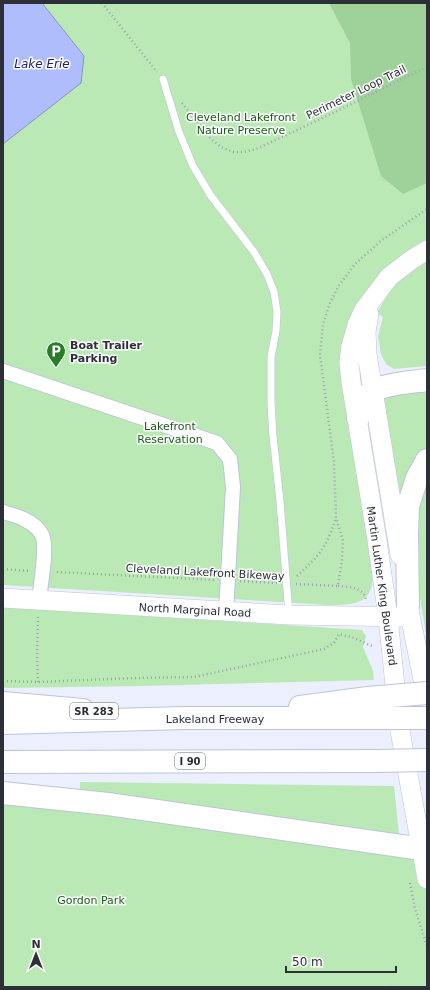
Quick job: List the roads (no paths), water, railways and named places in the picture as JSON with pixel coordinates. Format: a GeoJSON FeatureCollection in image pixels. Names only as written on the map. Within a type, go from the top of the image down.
{"type":"FeatureCollection","features":[{"type":"Feature","properties":{"kind":"highway"},"geometry":{"type":"LineString","coordinates":[[358,418],[360,404],[368,394],[374,390],[388,386],[427,380]]}},
{"type":"Feature","properties":{"kind":"highway"},"geometry":{"type":"LineString","coordinates":[[409,611],[407,533],[408,506],[417,478],[427,460]]}},
{"type":"Feature","properties":{"kind":"highway"},"geometry":{"type":"LineString","coordinates":[[369,708],[427,694]]}},
{"type":"Feature","properties":{"kind":"highway","name":"SR 283"},"geometry":{"type":"LineString","coordinates":[[3,702],[184,718]]}},
{"type":"Feature","properties":{"kind":"highway","name":"Lakeland Freeway"},"geometry":{"type":"LineString","coordinates":[[3,723],[214,718],[369,708],[427,718]]}},
{"type":"Feature","properties":{"kind":"highway","name":"I 90"},"geometry":{"type":"LineString","coordinates":[[3,762],[427,760]]}},
{"type":"Feature","properties":{"kind":"highway"},"geometry":{"type":"LineString","coordinates":[[3,793],[108,804],[424,848]]}},
{"type":"Feature","properties":{"kind":"main road","name":"Martin Luther King Boulevard"},"geometry":{"type":"LineString","coordinates":[[418,878],[424,848],[399,725],[388,617],[349,362],[357,325],[364,310],[373,297],[389,277],[427,250]]}},
{"type":"Feature","properties":{"kind":"main road","name":"Martin Luther King Boulevard"},"geometry":{"type":"LineString","coordinates":[[373,297],[368,319],[366,346],[409,611],[427,699]]}},
{"type":"Feature","properties":{"kind":"main road","name":"North Marginal Road"},"geometry":{"type":"LineString","coordinates":[[3,598],[289,615],[388,617],[409,611]]}},
{"type":"Feature","properties":{"kind":"street"},"geometry":{"type":"LineString","coordinates":[[3,371],[217,443],[230,459],[233,487],[226,612]]}},
{"type":"Feature","properties":{"kind":"street"},"geometry":{"type":"LineString","coordinates":[[3,512],[30,522],[43,537],[44,543],[39,601]]}},
{"type":"Feature","properties":{"kind":"lane"},"geometry":{"type":"LineString","coordinates":[[163,80],[179,132],[193,166],[211,196],[254,252],[267,274],[274,292],[277,312],[276,332],[271,357],[271,403],[289,615]]}},
{"type":"Feature","properties":{"kind":"water","name":"Lake Erie"},"geometry":{"type":"Polygon","coordinates":[[[3,3],[42,3],[84,56],[81,83],[3,144],[3,3]]]}},
{"type":"Feature","properties":{"kind":"place","name":"Boat Trailer Parking"},"geometry":{"type":"Point","coordinates":[56,368]}},
{"type":"Feature","properties":{"kind":"park label","name":"Cleveland Lakefront Nature Preserve"},"geometry":{"type":"Point","coordinates":[241,123]}},
{"type":"Feature","properties":{"kind":"park label","name":"Lakefront Reservation"},"geometry":{"type":"Point","coordinates":[170,432]}},
{"type":"Feature","properties":{"kind":"park label","name":"Gordon Park"},"geometry":{"type":"Point","coordinates":[91,900]}}]}
